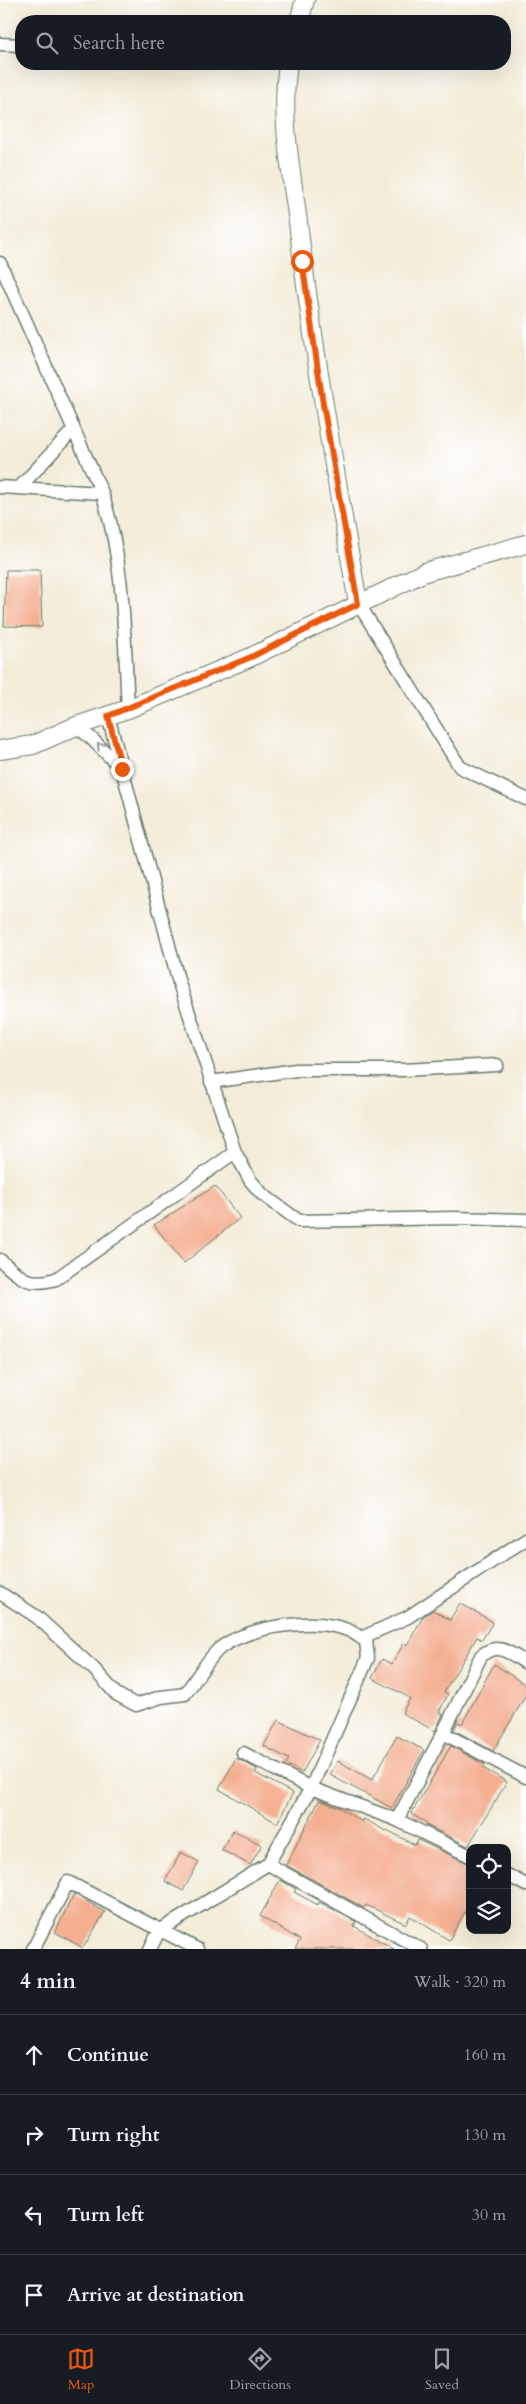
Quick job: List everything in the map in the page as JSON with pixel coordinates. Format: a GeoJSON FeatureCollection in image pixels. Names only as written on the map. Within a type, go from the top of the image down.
{"type":"FeatureCollection","features":[{"type":"Feature","properties":{"kind":"street"},"geometry":{"type":"LineString","coordinates":[[301,15],[305,0]]}},
{"type":"Feature","properties":{"kind":"street"},"geometry":{"type":"LineString","coordinates":[[0,44],[15,45]]}},
{"type":"Feature","properties":{"kind":"street"},"geometry":{"type":"LineString","coordinates":[[288,70],[285,116],[302,261],[323,404],[358,604],[460,767],[526,799]]}},
{"type":"Feature","properties":{"kind":"street"},"geometry":{"type":"LineString","coordinates":[[0,264],[102,493],[114,531],[119,562],[128,709]]}},
{"type":"Feature","properties":{"kind":"street"},"geometry":{"type":"LineString","coordinates":[[19,488],[73,430]]}},
{"type":"Feature","properties":{"kind":"street"},"geometry":{"type":"LineString","coordinates":[[0,487],[102,493]]}},
{"type":"Feature","properties":{"kind":"street"},"geometry":{"type":"LineString","coordinates":[[0,750],[33,745],[76,726],[128,709],[251,657],[425,572],[526,544]]}},
{"type":"Feature","properties":{"kind":"street"},"geometry":{"type":"LineString","coordinates":[[108,716],[179,983],[235,1152],[250,1180],[262,1194],[299,1221],[454,1218],[526,1220]]}},
{"type":"Feature","properties":{"kind":"street"},"geometry":{"type":"LineString","coordinates":[[76,726],[122,769]]}},
{"type":"Feature","properties":{"kind":"street"},"geometry":{"type":"LineString","coordinates":[[211,1082],[304,1070],[403,1070],[497,1065]]}},
{"type":"Feature","properties":{"kind":"street"},"geometry":{"type":"LineString","coordinates":[[0,1260],[31,1282],[40,1283],[56,1279],[235,1152]]}},
{"type":"Feature","properties":{"kind":"street"},"geometry":{"type":"LineString","coordinates":[[361,1638],[408,1617],[526,1539]]}},
{"type":"Feature","properties":{"kind":"street"},"geometry":{"type":"LineString","coordinates":[[0,1592],[37,1617],[94,1669],[116,1694],[136,1705],[161,1697],[185,1694],[219,1649],[245,1635],[289,1625],[315,1625],[350,1631],[366,1642],[368,1658],[311,1788],[268,1864],[159,1930],[150,1949]]}},
{"type":"Feature","properties":{"kind":"street"},"geometry":{"type":"LineString","coordinates":[[397,1820],[481,1656],[492,1648],[504,1649],[526,1663]]}},
{"type":"Feature","properties":{"kind":"street"},"geometry":{"type":"LineString","coordinates":[[443,1733],[526,1777]]}},
{"type":"Feature","properties":{"kind":"street"},"geometry":{"type":"LineString","coordinates":[[243,1753],[311,1788],[397,1820],[466,1854]]}},
{"type":"Feature","properties":{"kind":"street"},"geometry":{"type":"LineString","coordinates":[[268,1864],[421,1949]]}},
{"type":"Feature","properties":{"kind":"street"},"geometry":{"type":"LineString","coordinates":[[511,1877],[526,1885]]}},
{"type":"Feature","properties":{"kind":"street"},"geometry":{"type":"LineString","coordinates":[[33,1949],[68,1882],[196,1949]]}},
{"type":"Feature","properties":{"kind":"building"},"geometry":{"type":"Polygon","coordinates":[[[6,570],[40,570],[42,627],[4,626],[6,570]]]}},
{"type":"Feature","properties":{"kind":"building"},"geometry":{"type":"Polygon","coordinates":[[[215,1186],[240,1218],[184,1263],[154,1225],[215,1186]]]}},
{"type":"Feature","properties":{"kind":"building"},"geometry":{"type":"Polygon","coordinates":[[[460,1603],[493,1622],[482,1640],[477,1637],[444,1692],[448,1694],[439,1712],[443,1714],[435,1731],[402,1713],[410,1698],[372,1678],[382,1659],[392,1664],[404,1643],[407,1645],[423,1617],[433,1610],[450,1620],[460,1603]]]}},
{"type":"Feature","properties":{"kind":"building"},"geometry":{"type":"Polygon","coordinates":[[[494,1664],[526,1685],[526,1695],[493,1751],[454,1730],[458,1722],[462,1724],[494,1664]]]}},
{"type":"Feature","properties":{"kind":"building"},"geometry":{"type":"Polygon","coordinates":[[[278,1720],[320,1740],[302,1773],[286,1764],[289,1759],[264,1746],[278,1720]]]}},
{"type":"Feature","properties":{"kind":"building"},"geometry":{"type":"Polygon","coordinates":[[[397,1736],[424,1750],[392,1808],[330,1775],[338,1761],[372,1780],[397,1736]]]}},
{"type":"Feature","properties":{"kind":"building"},"geometry":{"type":"Polygon","coordinates":[[[451,1746],[485,1765],[483,1768],[507,1782],[469,1844],[466,1845],[426,1825],[427,1823],[411,1814],[451,1746]]]}},
{"type":"Feature","properties":{"kind":"building"},"geometry":{"type":"Polygon","coordinates":[[[236,1758],[257,1769],[255,1773],[293,1793],[277,1823],[219,1789],[236,1758]]]}},
{"type":"Feature","properties":{"kind":"building"},"geometry":{"type":"Polygon","coordinates":[[[319,1800],[340,1808],[363,1822],[364,1819],[415,1845],[418,1840],[466,1862],[466,1910],[449,1940],[410,1916],[406,1924],[366,1905],[364,1908],[286,1865],[319,1800]]]}},
{"type":"Feature","properties":{"kind":"building"},"geometry":{"type":"Polygon","coordinates":[[[233,1830],[262,1845],[250,1865],[222,1850],[233,1830]]]}},
{"type":"Feature","properties":{"kind":"building"},"geometry":{"type":"Polygon","coordinates":[[[181,1852],[199,1862],[183,1891],[165,1881],[181,1852]]]}},
{"type":"Feature","properties":{"kind":"building"},"geometry":{"type":"Polygon","coordinates":[[[280,1880],[296,1889],[294,1892],[318,1905],[319,1902],[356,1922],[354,1926],[394,1949],[295,1949],[300,1940],[260,1916],[280,1880]]]}},
{"type":"Feature","properties":{"kind":"building"},"geometry":{"type":"Polygon","coordinates":[[[74,1894],[105,1912],[83,1948],[55,1932],[74,1894]]]}},
{"type":"Feature","properties":{"kind":"route"},"geometry":{"type":"LineString","coordinates":[[122,769],[108,716],[251,657],[358,604],[323,404],[302,261]]}}]}
